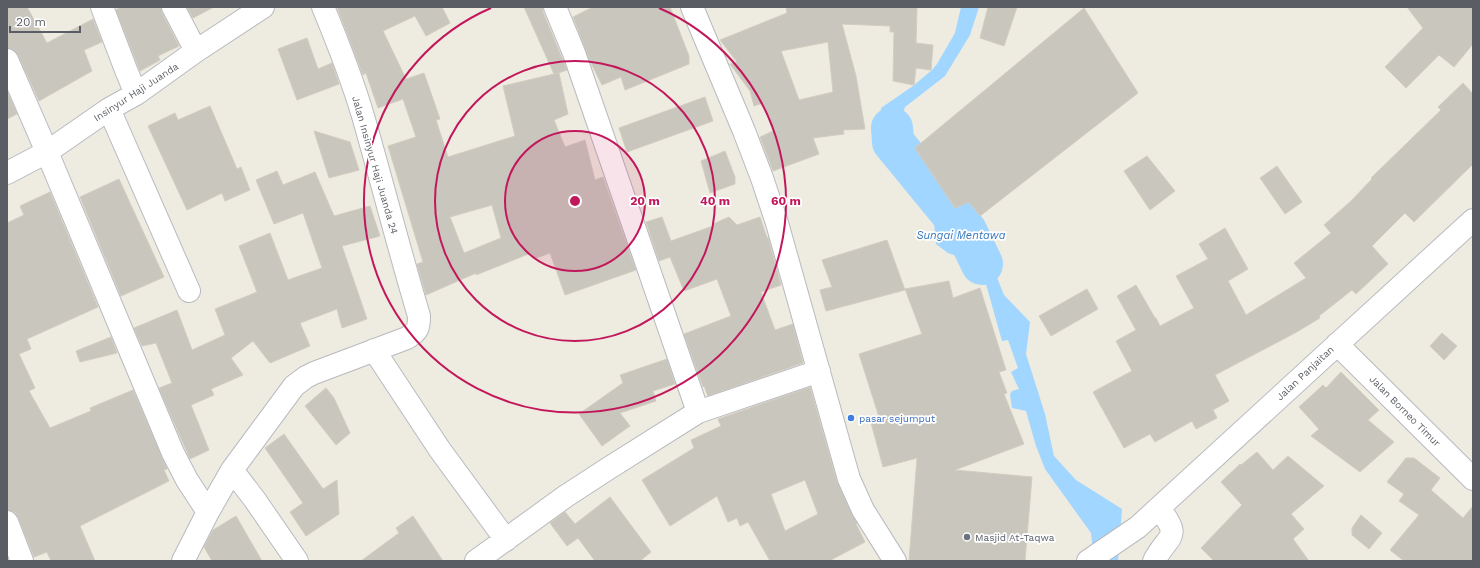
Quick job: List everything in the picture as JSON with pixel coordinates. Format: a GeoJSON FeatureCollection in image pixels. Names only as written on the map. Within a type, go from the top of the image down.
{"type":"FeatureCollection","features":[{"type":"Feature","properties":{"kind":"street"},"geometry":{"type":"LineString","coordinates":[[102,7],[136,94]]}},
{"type":"Feature","properties":{"kind":"street"},"geometry":{"type":"LineString","coordinates":[[172,7],[196,51]]}},
{"type":"Feature","properties":{"kind":"street","name":"Insinyur Haji Juanda"},"geometry":{"type":"LineString","coordinates":[[7,173],[47,152],[109,109],[136,94],[196,51],[263,7]]}},
{"type":"Feature","properties":{"kind":"street","name":"Jalan Insinyur Haji Juanda 24"},"geometry":{"type":"LineString","coordinates":[[324,7],[363,116],[395,236],[419,316],[419,325],[416,333],[407,338],[374,350]]}},
{"type":"Feature","properties":{"kind":"street"},"geometry":{"type":"LineString","coordinates":[[555,7],[574,53],[698,412]]}},
{"type":"Feature","properties":{"kind":"street"},"geometry":{"type":"LineString","coordinates":[[692,7],[744,131],[777,223],[819,371],[838,447],[849,479],[863,510],[894,561]]}},
{"type":"Feature","properties":{"kind":"street"},"geometry":{"type":"LineString","coordinates":[[7,60],[173,453],[187,480],[208,512]]}},
{"type":"Feature","properties":{"kind":"street"},"geometry":{"type":"LineString","coordinates":[[109,109],[189,291]]}},
{"type":"Feature","properties":{"kind":"street","name":"Jalan Panjaitan"},"geometry":{"type":"LineString","coordinates":[[1088,561],[1138,527],[1473,220]]}},
{"type":"Feature","properties":{"kind":"street","name":"Jalan Borneo Timur"},"geometry":{"type":"LineString","coordinates":[[1337,344],[1473,479]]}},
{"type":"Feature","properties":{"kind":"street"},"geometry":{"type":"LineString","coordinates":[[183,561],[208,512],[232,470],[299,381],[314,373],[374,350],[440,450],[506,540]]}},
{"type":"Feature","properties":{"kind":"street"},"geometry":{"type":"LineString","coordinates":[[476,561],[603,472],[698,412],[819,371]]}},
{"type":"Feature","properties":{"kind":"street"},"geometry":{"type":"LineString","coordinates":[[232,470],[255,500],[297,561]]}},
{"type":"Feature","properties":{"kind":"street"},"geometry":{"type":"LineString","coordinates":[[1154,561],[1171,537],[1172,529],[1170,522],[1159,508]]}},
{"type":"Feature","properties":{"kind":"street"},"geometry":{"type":"LineString","coordinates":[[7,522],[22,561]]}},
{"type":"Feature","properties":{"kind":"water"},"geometry":{"type":"Polygon","coordinates":[[[961,7],[979,7],[970,35],[945,76],[905,107],[898,131],[907,153],[928,173],[907,180],[888,153],[881,108],[913,86],[937,64],[955,33],[961,7]]]}},
{"type":"Feature","properties":{"kind":"water","name":"Sungai Mentawa"},"geometry":{"type":"Polygon","coordinates":[[[969,206],[978,221],[983,219],[989,238],[988,255],[1004,295],[1030,322],[1026,354],[1045,414],[1054,456],[1076,480],[1122,509],[1118,561],[1094,561],[1091,533],[1045,469],[1036,446],[1026,411],[1012,408],[1010,394],[1012,391],[1019,389],[1011,372],[1018,368],[1008,340],[1002,341],[986,284],[970,261],[948,253],[936,244],[934,222],[969,206]]]}},
{"type":"Feature","properties":{"kind":"building"},"geometry":{"type":"Polygon","coordinates":[[[7,7],[27,7],[47,43],[93,19],[102,42],[84,50],[92,71],[39,101],[18,55],[14,50],[7,48],[7,7]]]}},
{"type":"Feature","properties":{"kind":"building"},"geometry":{"type":"Polygon","coordinates":[[[121,7],[161,7],[162,13],[179,46],[158,56],[160,60],[140,71],[116,10],[121,7]]]}},
{"type":"Feature","properties":{"kind":"building"},"geometry":{"type":"Polygon","coordinates":[[[187,7],[214,7],[193,18],[187,7]]]}},
{"type":"Feature","properties":{"kind":"building"},"geometry":{"type":"Polygon","coordinates":[[[337,7],[442,7],[450,23],[426,36],[415,16],[383,31],[406,79],[424,73],[440,119],[436,120],[448,157],[515,136],[503,86],[554,74],[524,7],[543,7],[543,12],[567,70],[555,74],[559,73],[568,114],[554,120],[565,147],[585,140],[595,180],[603,177],[636,270],[565,295],[550,253],[534,259],[531,253],[476,275],[476,273],[426,295],[417,264],[423,262],[388,146],[416,137],[403,99],[378,108],[366,73],[363,75],[337,7]],[[492,205],[450,217],[464,253],[501,238],[492,205]]]}},
{"type":"Feature","properties":{"kind":"building"},"geometry":{"type":"Polygon","coordinates":[[[593,7],[670,7],[689,56],[689,64],[625,90],[621,77],[602,85],[590,61],[573,17],[593,7]]]}},
{"type":"Feature","properties":{"kind":"building"},"geometry":{"type":"Polygon","coordinates":[[[786,7],[917,7],[916,43],[933,45],[931,70],[916,68],[914,85],[893,81],[894,32],[890,32],[890,26],[842,24],[856,76],[865,129],[843,130],[844,134],[813,138],[819,154],[773,171],[760,137],[773,131],[763,103],[754,106],[750,91],[730,64],[737,62],[720,40],[787,13],[786,7]],[[828,42],[781,51],[799,100],[833,92],[828,42]]]}},
{"type":"Feature","properties":{"kind":"building"},"geometry":{"type":"Polygon","coordinates":[[[988,7],[1017,7],[1004,46],[980,38],[988,7]]]}},
{"type":"Feature","properties":{"kind":"building"},"geometry":{"type":"Polygon","coordinates":[[[1407,7],[1473,7],[1473,44],[1454,67],[1439,55],[1406,88],[1385,67],[1423,28],[1407,7]]]}},
{"type":"Feature","properties":{"kind":"building"},"geometry":{"type":"Polygon","coordinates":[[[1084,8],[1138,93],[980,216],[969,202],[955,208],[915,148],[1084,8]]]}},
{"type":"Feature","properties":{"kind":"building"},"geometry":{"type":"Polygon","coordinates":[[[307,38],[318,69],[332,63],[339,84],[297,100],[278,49],[307,38]]]}},
{"type":"Feature","properties":{"kind":"building"},"geometry":{"type":"Polygon","coordinates":[[[1463,83],[1473,94],[1473,164],[1414,222],[1405,213],[1372,246],[1388,264],[1356,294],[1352,290],[1319,316],[1320,318],[1295,333],[1215,375],[1229,401],[1213,410],[1217,418],[1196,429],[1192,421],[1155,442],[1150,434],[1124,448],[1093,392],[1132,371],[1116,341],[1136,330],[1117,296],[1136,285],[1160,326],[1194,308],[1176,276],[1208,259],[1199,244],[1225,228],[1248,269],[1228,281],[1246,315],[1306,278],[1294,263],[1331,233],[1324,225],[1351,201],[1372,179],[1371,178],[1441,110],[1438,107],[1463,83]]]}},
{"type":"Feature","properties":{"kind":"building"},"geometry":{"type":"Polygon","coordinates":[[[7,91],[17,114],[7,119],[7,91]]]}},
{"type":"Feature","properties":{"kind":"building"},"geometry":{"type":"Polygon","coordinates":[[[705,97],[713,121],[627,152],[619,128],[705,97]]]}},
{"type":"Feature","properties":{"kind":"building"},"geometry":{"type":"Polygon","coordinates":[[[210,106],[237,169],[241,167],[250,190],[225,201],[222,193],[187,210],[148,126],[175,113],[178,120],[210,106]]]}},
{"type":"Feature","properties":{"kind":"building"},"geometry":{"type":"Polygon","coordinates":[[[314,131],[350,142],[359,170],[329,178],[314,131]]]}},
{"type":"Feature","properties":{"kind":"building"},"geometry":{"type":"Polygon","coordinates":[[[725,151],[735,177],[735,184],[710,193],[701,161],[725,151]]]}},
{"type":"Feature","properties":{"kind":"building"},"geometry":{"type":"Polygon","coordinates":[[[1147,156],[1175,191],[1150,210],[1124,171],[1147,156]]]}},
{"type":"Feature","properties":{"kind":"building"},"geometry":{"type":"Polygon","coordinates":[[[1277,166],[1302,202],[1285,214],[1260,178],[1277,166]]]}},
{"type":"Feature","properties":{"kind":"building"},"geometry":{"type":"Polygon","coordinates":[[[277,171],[283,185],[315,172],[334,216],[370,206],[380,236],[342,246],[367,319],[342,328],[337,309],[300,323],[310,346],[270,363],[253,341],[231,358],[243,375],[211,389],[214,395],[191,405],[209,450],[190,459],[159,388],[172,383],[156,343],[142,346],[134,328],[177,310],[192,350],[225,335],[215,309],[257,292],[239,246],[270,233],[288,280],[322,268],[303,213],[274,224],[256,180],[277,171]]]}},
{"type":"Feature","properties":{"kind":"building"},"geometry":{"type":"Polygon","coordinates":[[[119,179],[164,277],[121,296],[80,197],[119,179]]]}},
{"type":"Feature","properties":{"kind":"building"},"geometry":{"type":"Polygon","coordinates":[[[50,192],[98,307],[27,339],[31,349],[19,354],[35,388],[29,391],[50,428],[91,411],[90,408],[133,390],[167,469],[164,470],[169,481],[80,526],[95,561],[51,561],[47,552],[34,557],[18,517],[15,512],[7,510],[7,223],[24,215],[20,206],[50,192]]]}},
{"type":"Feature","properties":{"kind":"building"},"geometry":{"type":"Polygon","coordinates":[[[662,217],[671,241],[713,226],[713,224],[729,217],[737,225],[760,217],[767,238],[768,237],[781,285],[761,292],[775,330],[793,324],[803,363],[708,396],[704,386],[703,387],[684,334],[731,316],[717,279],[684,291],[670,257],[659,261],[646,222],[662,217]]]}},
{"type":"Feature","properties":{"kind":"building"},"geometry":{"type":"Polygon","coordinates":[[[887,240],[905,290],[826,311],[820,290],[832,287],[822,260],[887,240]]]}},
{"type":"Feature","properties":{"kind":"building"},"geometry":{"type":"Polygon","coordinates":[[[949,281],[953,298],[980,288],[1006,370],[999,372],[1007,393],[1004,394],[1024,444],[955,470],[1032,477],[1025,561],[909,561],[917,458],[883,467],[870,419],[879,417],[859,354],[922,334],[905,289],[949,281]]]}},
{"type":"Feature","properties":{"kind":"building"},"geometry":{"type":"Polygon","coordinates":[[[1087,289],[1098,309],[1051,336],[1039,316],[1087,289]]]}},
{"type":"Feature","properties":{"kind":"building"},"geometry":{"type":"Polygon","coordinates":[[[1442,333],[1457,346],[1444,360],[1430,346],[1442,333]]]}},
{"type":"Feature","properties":{"kind":"building"},"geometry":{"type":"Polygon","coordinates":[[[111,337],[117,353],[80,362],[76,351],[111,337]]]}},
{"type":"Feature","properties":{"kind":"building"},"geometry":{"type":"Polygon","coordinates":[[[667,359],[675,384],[653,391],[656,401],[620,413],[630,426],[602,446],[579,414],[623,383],[620,375],[667,359]]]}},
{"type":"Feature","properties":{"kind":"building"},"geometry":{"type":"Polygon","coordinates":[[[1341,372],[1379,410],[1368,420],[1394,442],[1360,472],[1311,436],[1319,429],[1299,407],[1323,385],[1326,388],[1341,372]]]}},
{"type":"Feature","properties":{"kind":"building"},"geometry":{"type":"Polygon","coordinates":[[[810,387],[837,482],[865,542],[829,561],[770,561],[748,522],[740,526],[737,518],[728,522],[717,496],[670,526],[642,480],[694,448],[691,440],[721,426],[718,419],[810,387]],[[805,480],[771,494],[785,531],[818,514],[805,480]]]}},
{"type":"Feature","properties":{"kind":"building"},"geometry":{"type":"Polygon","coordinates":[[[326,388],[334,398],[350,433],[336,445],[305,406],[326,388]]]}},
{"type":"Feature","properties":{"kind":"building"},"geometry":{"type":"Polygon","coordinates":[[[284,434],[323,489],[337,480],[339,514],[306,536],[290,512],[303,503],[265,448],[284,434]]]}},
{"type":"Feature","properties":{"kind":"building"},"geometry":{"type":"Polygon","coordinates":[[[1257,452],[1273,470],[1288,456],[1324,486],[1291,514],[1304,529],[1293,539],[1309,561],[1214,561],[1201,548],[1242,505],[1221,482],[1240,464],[1241,465],[1257,452]]]}},
{"type":"Feature","properties":{"kind":"building"},"geometry":{"type":"Polygon","coordinates":[[[1406,458],[1414,458],[1440,478],[1431,490],[1463,518],[1473,506],[1473,561],[1404,561],[1390,550],[1419,515],[1399,501],[1404,494],[1387,482],[1406,458]]]}},
{"type":"Feature","properties":{"kind":"building"},"geometry":{"type":"Polygon","coordinates":[[[610,497],[651,552],[640,561],[595,561],[578,538],[567,546],[550,523],[565,512],[575,524],[610,497]]]}},
{"type":"Feature","properties":{"kind":"building"},"geometry":{"type":"Polygon","coordinates":[[[1361,515],[1382,533],[1369,549],[1352,535],[1352,528],[1361,515]]]}},
{"type":"Feature","properties":{"kind":"building"},"geometry":{"type":"Polygon","coordinates":[[[236,516],[262,561],[212,561],[204,547],[213,530],[236,516]]]}},
{"type":"Feature","properties":{"kind":"building"},"geometry":{"type":"Polygon","coordinates":[[[413,516],[443,561],[361,561],[399,533],[396,528],[413,516]]]}},
{"type":"Feature","properties":{"kind":"waterway","name":"Sungai Mentawa"},"geometry":{"type":"LineString","coordinates":[[892,128],[893,142],[966,231],[982,264]]}},
{"type":"Feature","properties":{"kind":"place","name":"pasar sejumput"},"geometry":{"type":"Point","coordinates":[851,418]}},
{"type":"Feature","properties":{"kind":"place","name":"Masjid At-Taqwa"},"geometry":{"type":"Point","coordinates":[967,537]}}]}
